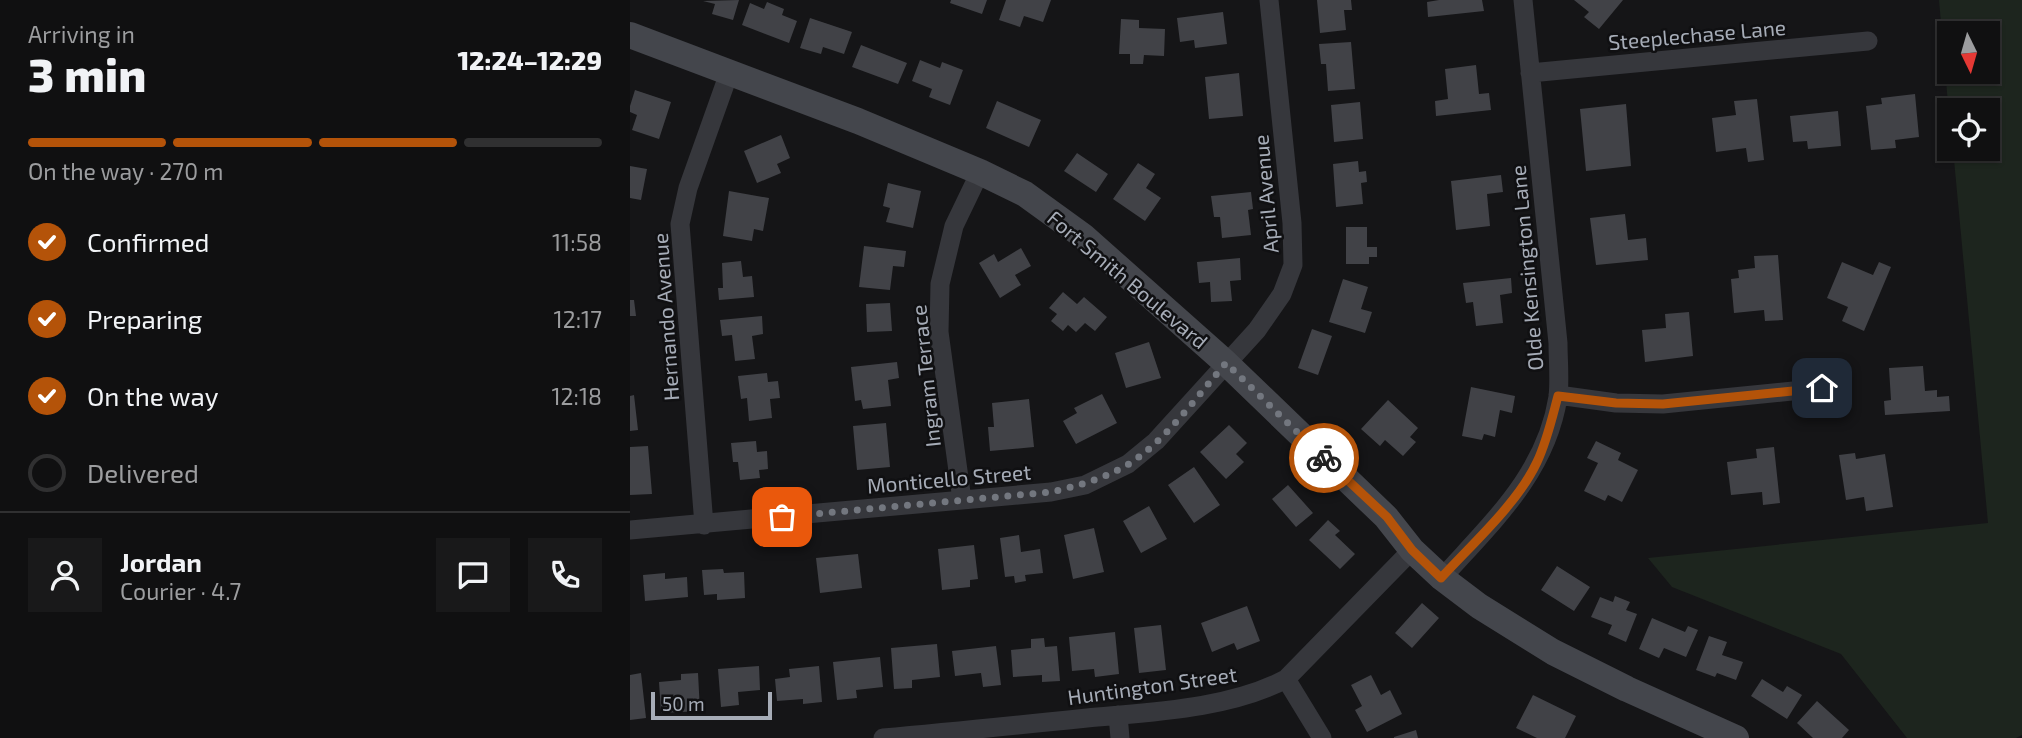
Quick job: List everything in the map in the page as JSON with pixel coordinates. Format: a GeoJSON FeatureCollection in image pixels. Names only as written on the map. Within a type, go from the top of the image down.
{"type":"FeatureCollection","features":[{"type":"Feature","properties":{"kind":"street","name":"April Avenue"},"geometry":{"type":"LineString","coordinates":[[1226,363],[1257,330],[1282,294],[1293,265],[1292,223],[1269,0]]}},
{"type":"Feature","properties":{"kind":"street","name":"Olde Kensington Lane"},"geometry":{"type":"LineString","coordinates":[[1441,578],[1519,491],[1537,463],[1558,396],[1558,343],[1523,0]]}},
{"type":"Feature","properties":{"kind":"street","name":"Fort Smith Boulevard"},"geometry":{"type":"LineString","coordinates":[[630,35],[858,121],[981,172],[1025,194],[1083,236],[1226,363],[1387,517],[1412,550],[1441,578],[1479,606],[1553,652],[1736,738]]}},
{"type":"Feature","properties":{"kind":"street","name":"Steeplechase Lane"},"geometry":{"type":"LineString","coordinates":[[1530,73],[1868,41]]}},
{"type":"Feature","properties":{"kind":"street","name":"Hernando Avenue"},"geometry":{"type":"LineString","coordinates":[[704,524],[680,224],[688,188],[729,73]]}},
{"type":"Feature","properties":{"kind":"street","name":"Ingram Terrace"},"geometry":{"type":"LineString","coordinates":[[962,500],[939,331],[940,284],[954,226],[981,172]]}},
{"type":"Feature","properties":{"kind":"street","name":"Monticello Street"},"geometry":{"type":"LineString","coordinates":[[630,530],[1051,492],[1084,485],[1128,464],[1156,441],[1226,363]]}},
{"type":"Feature","properties":{"kind":"street"},"geometry":{"type":"LineString","coordinates":[[1558,396],[1616,403],[1663,404],[1822,388]]}},
{"type":"Feature","properties":{"kind":"street","name":"Huntington Street"},"geometry":{"type":"LineString","coordinates":[[886,738],[1118,715],[1225,701],[1262,691],[1286,679],[1412,550]]}},
{"type":"Feature","properties":{"kind":"street"},"geometry":{"type":"LineString","coordinates":[[1286,679],[1322,738]]}},
{"type":"Feature","properties":{"kind":"street"},"geometry":{"type":"LineString","coordinates":[[1118,715],[1120,738]]}},
{"type":"Feature","properties":{"kind":"shaded area"},"geometry":{"type":"Polygon","coordinates":[[[1939,0],[2022,0],[2022,735],[2016,738],[1907,738],[1841,654],[1672,587],[1648,558],[1988,523],[1954,161],[2000,161],[2000,98],[1948,98],[1946,84],[2000,84],[2000,21],[1941,21],[1939,0]]]}},
{"type":"Feature","properties":{"kind":"building"},"geometry":{"type":"Polygon","coordinates":[[[739,0],[733,20],[712,14],[715,4],[703,1],[739,0]]]}},
{"type":"Feature","properties":{"kind":"building"},"geometry":{"type":"Polygon","coordinates":[[[951,0],[987,0],[982,14],[950,3],[951,0]]]}},
{"type":"Feature","properties":{"kind":"building"},"geometry":{"type":"Polygon","coordinates":[[[1006,0],[1051,0],[1043,22],[1024,16],[1020,27],[999,20],[1006,0]]]}},
{"type":"Feature","properties":{"kind":"building"},"geometry":{"type":"Polygon","coordinates":[[[1317,0],[1351,0],[1352,10],[1344,10],[1346,30],[1320,33],[1317,0]]]}},
{"type":"Feature","properties":{"kind":"building"},"geometry":{"type":"Polygon","coordinates":[[[1482,0],[1484,11],[1428,17],[1427,2],[1482,0]]]}},
{"type":"Feature","properties":{"kind":"building"},"geometry":{"type":"Polygon","coordinates":[[[1574,0],[1623,0],[1599,29],[1584,17],[1589,12],[1574,0]]]}},
{"type":"Feature","properties":{"kind":"building"},"geometry":{"type":"Polygon","coordinates":[[[767,2],[784,9],[782,15],[797,21],[789,43],[742,25],[750,3],[764,9],[767,2]]]}},
{"type":"Feature","properties":{"kind":"building"},"geometry":{"type":"Polygon","coordinates":[[[1223,12],[1227,44],[1195,48],[1194,40],[1180,42],[1177,18],[1223,12]]]}},
{"type":"Feature","properties":{"kind":"building"},"geometry":{"type":"Polygon","coordinates":[[[810,18],[852,32],[844,54],[823,47],[821,54],[800,48],[810,18]]]}},
{"type":"Feature","properties":{"kind":"building"},"geometry":{"type":"Polygon","coordinates":[[[1121,19],[1139,20],[1139,28],[1165,29],[1164,56],[1144,55],[1143,64],[1130,64],[1130,54],[1119,54],[1121,19]]]}},
{"type":"Feature","properties":{"kind":"building"},"geometry":{"type":"Polygon","coordinates":[[[1351,42],[1355,89],[1328,91],[1326,64],[1321,64],[1319,44],[1351,42]]]}},
{"type":"Feature","properties":{"kind":"building"},"geometry":{"type":"Polygon","coordinates":[[[861,45],[907,63],[898,84],[852,67],[861,45]]]}},
{"type":"Feature","properties":{"kind":"building"},"geometry":{"type":"Polygon","coordinates":[[[920,60],[940,68],[942,62],[963,70],[950,105],[929,97],[932,89],[912,81],[920,60]]]}},
{"type":"Feature","properties":{"kind":"building"},"geometry":{"type":"Polygon","coordinates":[[[1476,65],[1479,94],[1489,93],[1491,110],[1436,116],[1435,101],[1448,99],[1445,69],[1476,65]]]}},
{"type":"Feature","properties":{"kind":"building"},"geometry":{"type":"Polygon","coordinates":[[[1239,73],[1243,116],[1209,119],[1205,77],[1239,73]]]}},
{"type":"Feature","properties":{"kind":"building"},"geometry":{"type":"Polygon","coordinates":[[[635,90],[671,102],[659,139],[632,130],[637,115],[630,112],[635,90]]]}},
{"type":"Feature","properties":{"kind":"building"},"geometry":{"type":"Polygon","coordinates":[[[1915,94],[1919,137],[1895,140],[1896,148],[1871,150],[1866,106],[1882,104],[1881,98],[1915,94]]]}},
{"type":"Feature","properties":{"kind":"building"},"geometry":{"type":"Polygon","coordinates":[[[1757,99],[1764,160],[1748,162],[1746,148],[1716,152],[1712,118],[1736,115],[1734,101],[1757,99]]]}},
{"type":"Feature","properties":{"kind":"building"},"geometry":{"type":"Polygon","coordinates":[[[997,101],[1041,120],[1029,147],[986,128],[997,101]]]}},
{"type":"Feature","properties":{"kind":"building"},"geometry":{"type":"Polygon","coordinates":[[[1360,102],[1363,139],[1334,142],[1331,105],[1360,102]]]}},
{"type":"Feature","properties":{"kind":"building"},"geometry":{"type":"Polygon","coordinates":[[[1626,104],[1631,166],[1586,171],[1580,109],[1626,104]]]}},
{"type":"Feature","properties":{"kind":"building"},"geometry":{"type":"Polygon","coordinates":[[[1838,111],[1841,146],[1808,149],[1807,141],[1793,142],[1790,116],[1838,111]]]}},
{"type":"Feature","properties":{"kind":"building"},"geometry":{"type":"Polygon","coordinates":[[[781,135],[790,158],[777,164],[781,173],[757,183],[744,151],[781,135]]]}},
{"type":"Feature","properties":{"kind":"building"},"geometry":{"type":"Polygon","coordinates":[[[1077,153],[1108,174],[1096,192],[1064,171],[1077,153]]]}},
{"type":"Feature","properties":{"kind":"building"},"geometry":{"type":"Polygon","coordinates":[[[1358,161],[1359,172],[1366,171],[1367,182],[1361,183],[1363,204],[1336,207],[1333,164],[1358,161]]]}},
{"type":"Feature","properties":{"kind":"building"},"geometry":{"type":"Polygon","coordinates":[[[1138,163],[1155,174],[1146,188],[1161,198],[1145,221],[1113,199],[1138,163]]]}},
{"type":"Feature","properties":{"kind":"building"},"geometry":{"type":"Polygon","coordinates":[[[630,166],[647,169],[641,200],[630,198],[630,166]]]}},
{"type":"Feature","properties":{"kind":"building"},"geometry":{"type":"Polygon","coordinates":[[[1501,175],[1503,192],[1487,194],[1490,226],[1456,230],[1451,181],[1501,175]]]}},
{"type":"Feature","properties":{"kind":"building"},"geometry":{"type":"Polygon","coordinates":[[[888,183],[921,191],[913,228],[886,222],[890,208],[883,206],[888,183]]]}},
{"type":"Feature","properties":{"kind":"building"},"geometry":{"type":"Polygon","coordinates":[[[729,191],[769,198],[763,231],[754,229],[752,241],[723,236],[729,191]]]}},
{"type":"Feature","properties":{"kind":"building"},"geometry":{"type":"Polygon","coordinates":[[[1251,192],[1253,209],[1248,210],[1251,235],[1222,238],[1220,217],[1214,217],[1211,196],[1251,192]]]}},
{"type":"Feature","properties":{"kind":"building"},"geometry":{"type":"Polygon","coordinates":[[[1625,214],[1628,240],[1646,238],[1648,260],[1596,265],[1590,218],[1625,214]]]}},
{"type":"Feature","properties":{"kind":"building"},"geometry":{"type":"Polygon","coordinates":[[[1346,227],[1367,227],[1367,247],[1377,247],[1377,257],[1369,257],[1369,264],[1346,264],[1346,227]]]}},
{"type":"Feature","properties":{"kind":"building"},"geometry":{"type":"Polygon","coordinates":[[[864,246],[906,251],[904,267],[893,266],[890,290],[859,287],[864,246]]]}},
{"type":"Feature","properties":{"kind":"building"},"geometry":{"type":"Polygon","coordinates":[[[1021,248],[1031,266],[1015,275],[1021,285],[1000,298],[979,263],[994,254],[998,262],[1021,248]]]}},
{"type":"Feature","properties":{"kind":"building"},"geometry":{"type":"Polygon","coordinates":[[[1778,255],[1783,320],[1765,321],[1764,310],[1734,313],[1731,279],[1739,278],[1738,270],[1755,268],[1754,256],[1778,255]]]}},
{"type":"Feature","properties":{"kind":"building"},"geometry":{"type":"Polygon","coordinates":[[[1240,258],[1241,280],[1230,281],[1232,301],[1211,302],[1210,282],[1199,283],[1197,262],[1240,258]]]}},
{"type":"Feature","properties":{"kind":"building"},"geometry":{"type":"Polygon","coordinates":[[[741,261],[743,277],[752,276],[754,297],[719,300],[718,288],[723,288],[722,263],[741,261]]]}},
{"type":"Feature","properties":{"kind":"building"},"geometry":{"type":"Polygon","coordinates":[[[1842,262],[1873,275],[1879,262],[1891,267],[1864,331],[1842,321],[1848,307],[1827,298],[1842,262]]]}},
{"type":"Feature","properties":{"kind":"building"},"geometry":{"type":"Polygon","coordinates":[[[1511,278],[1512,293],[1500,295],[1503,323],[1476,326],[1473,302],[1466,303],[1463,283],[1511,278]]]}},
{"type":"Feature","properties":{"kind":"building"},"geometry":{"type":"Polygon","coordinates":[[[1343,279],[1368,287],[1361,309],[1372,312],[1365,333],[1329,322],[1343,279]]]}},
{"type":"Feature","properties":{"kind":"building"},"geometry":{"type":"Polygon","coordinates":[[[1063,292],[1077,304],[1084,297],[1107,317],[1095,331],[1085,323],[1076,332],[1068,325],[1063,331],[1051,321],[1057,314],[1049,308],[1063,292]]]}},
{"type":"Feature","properties":{"kind":"building"},"geometry":{"type":"Polygon","coordinates":[[[630,300],[634,300],[636,316],[630,316],[630,300]]]}},
{"type":"Feature","properties":{"kind":"building"},"geometry":{"type":"Polygon","coordinates":[[[890,303],[892,331],[867,332],[866,304],[890,303]]]}},
{"type":"Feature","properties":{"kind":"building"},"geometry":{"type":"Polygon","coordinates":[[[1689,312],[1693,356],[1645,362],[1642,330],[1666,328],[1665,314],[1689,312]]]}},
{"type":"Feature","properties":{"kind":"building"},"geometry":{"type":"Polygon","coordinates":[[[762,316],[763,334],[752,336],[755,359],[735,361],[732,335],[722,336],[720,320],[762,316]]]}},
{"type":"Feature","properties":{"kind":"building"},"geometry":{"type":"Polygon","coordinates":[[[1312,329],[1332,336],[1318,375],[1298,368],[1312,329]]]}},
{"type":"Feature","properties":{"kind":"building"},"geometry":{"type":"Polygon","coordinates":[[[1149,342],[1161,378],[1126,388],[1115,353],[1149,342]]]}},
{"type":"Feature","properties":{"kind":"building"},"geometry":{"type":"Polygon","coordinates":[[[897,362],[899,378],[888,380],[891,406],[863,409],[861,400],[855,401],[851,367],[897,362]]]}},
{"type":"Feature","properties":{"kind":"building"},"geometry":{"type":"Polygon","coordinates":[[[1923,366],[1925,391],[1937,390],[1937,397],[1949,396],[1950,411],[1885,415],[1884,401],[1891,400],[1889,368],[1923,366]]]}},
{"type":"Feature","properties":{"kind":"building"},"geometry":{"type":"Polygon","coordinates":[[[767,373],[768,382],[778,381],[780,398],[770,399],[772,418],[749,421],[747,398],[741,399],[738,376],[767,373]]]}},
{"type":"Feature","properties":{"kind":"building"},"geometry":{"type":"Polygon","coordinates":[[[1471,387],[1515,396],[1512,413],[1500,410],[1495,437],[1484,434],[1482,440],[1462,436],[1471,387]]]}},
{"type":"Feature","properties":{"kind":"building"},"geometry":{"type":"Polygon","coordinates":[[[1102,394],[1117,423],[1076,444],[1063,421],[1077,413],[1074,408],[1102,394]]]}},
{"type":"Feature","properties":{"kind":"building"},"geometry":{"type":"Polygon","coordinates":[[[634,395],[638,430],[630,431],[630,396],[634,395]]]}},
{"type":"Feature","properties":{"kind":"building"},"geometry":{"type":"Polygon","coordinates":[[[1029,399],[1034,447],[990,451],[988,427],[994,427],[992,403],[1029,399]]]}},
{"type":"Feature","properties":{"kind":"building"},"geometry":{"type":"Polygon","coordinates":[[[1388,400],[1418,428],[1410,437],[1416,442],[1403,456],[1385,440],[1380,446],[1361,429],[1388,400]]]}},
{"type":"Feature","properties":{"kind":"building"},"geometry":{"type":"Polygon","coordinates":[[[886,423],[890,467],[857,470],[853,426],[886,423]]]}},
{"type":"Feature","properties":{"kind":"building"},"geometry":{"type":"Polygon","coordinates":[[[1229,425],[1247,443],[1236,454],[1244,462],[1226,479],[1200,452],[1229,425]]]}},
{"type":"Feature","properties":{"kind":"building"},"geometry":{"type":"Polygon","coordinates":[[[756,441],[757,452],[767,451],[768,469],[759,470],[760,478],[740,480],[738,462],[733,462],[731,443],[756,441]]]}},
{"type":"Feature","properties":{"kind":"building"},"geometry":{"type":"Polygon","coordinates":[[[1596,441],[1621,453],[1618,460],[1638,470],[1622,502],[1608,495],[1605,501],[1584,491],[1598,463],[1587,458],[1596,441]]]}},
{"type":"Feature","properties":{"kind":"building"},"geometry":{"type":"Polygon","coordinates":[[[648,446],[652,494],[630,495],[630,447],[648,446]]]}},
{"type":"Feature","properties":{"kind":"building"},"geometry":{"type":"Polygon","coordinates":[[[1774,447],[1780,503],[1763,505],[1762,492],[1731,495],[1727,462],[1757,458],[1756,449],[1774,447]]]}},
{"type":"Feature","properties":{"kind":"building"},"geometry":{"type":"Polygon","coordinates":[[[1855,453],[1856,459],[1885,454],[1893,507],[1866,511],[1864,497],[1846,500],[1839,455],[1855,453]]]}},
{"type":"Feature","properties":{"kind":"building"},"geometry":{"type":"Polygon","coordinates":[[[1194,467],[1220,505],[1194,523],[1168,485],[1194,467]]]}},
{"type":"Feature","properties":{"kind":"building"},"geometry":{"type":"Polygon","coordinates":[[[1288,485],[1313,513],[1296,527],[1272,499],[1288,485]]]}},
{"type":"Feature","properties":{"kind":"building"},"geometry":{"type":"Polygon","coordinates":[[[1149,506],[1167,539],[1141,553],[1123,521],[1149,506]]]}},
{"type":"Feature","properties":{"kind":"building"},"geometry":{"type":"Polygon","coordinates":[[[1328,520],[1340,531],[1335,535],[1355,554],[1340,569],[1309,540],[1328,520]]]}},
{"type":"Feature","properties":{"kind":"building"},"geometry":{"type":"Polygon","coordinates":[[[1094,528],[1104,572],[1073,579],[1064,535],[1094,528]]]}},
{"type":"Feature","properties":{"kind":"building"},"geometry":{"type":"Polygon","coordinates":[[[1019,535],[1021,552],[1040,549],[1043,573],[1025,575],[1026,581],[1015,583],[1014,576],[1005,577],[1000,538],[1019,535]]]}},
{"type":"Feature","properties":{"kind":"building"},"geometry":{"type":"Polygon","coordinates":[[[974,545],[978,579],[970,580],[970,587],[942,590],[938,549],[974,545]]]}},
{"type":"Feature","properties":{"kind":"building"},"geometry":{"type":"Polygon","coordinates":[[[858,554],[862,588],[820,593],[816,558],[858,554]]]}},
{"type":"Feature","properties":{"kind":"building"},"geometry":{"type":"Polygon","coordinates":[[[1557,566],[1590,587],[1574,611],[1541,590],[1557,566]]]}},
{"type":"Feature","properties":{"kind":"building"},"geometry":{"type":"Polygon","coordinates":[[[723,569],[724,573],[744,572],[745,598],[717,600],[717,594],[704,595],[702,570],[723,569]]]}},
{"type":"Feature","properties":{"kind":"building"},"geometry":{"type":"Polygon","coordinates":[[[665,573],[665,579],[687,577],[688,597],[645,601],[643,575],[665,573]]]}},
{"type":"Feature","properties":{"kind":"building"},"geometry":{"type":"Polygon","coordinates":[[[1615,596],[1630,602],[1626,610],[1637,614],[1626,642],[1608,634],[1612,625],[1591,617],[1600,597],[1613,602],[1615,596]]]}},
{"type":"Feature","properties":{"kind":"building"},"geometry":{"type":"Polygon","coordinates":[[[1422,603],[1439,618],[1412,648],[1395,633],[1422,603]]]}},
{"type":"Feature","properties":{"kind":"building"},"geometry":{"type":"Polygon","coordinates":[[[1247,606],[1260,641],[1237,650],[1234,643],[1212,652],[1201,623],[1247,606]]]}},
{"type":"Feature","properties":{"kind":"building"},"geometry":{"type":"Polygon","coordinates":[[[1652,618],[1685,632],[1688,626],[1698,630],[1686,657],[1664,648],[1659,658],[1639,649],[1652,618]]]}},
{"type":"Feature","properties":{"kind":"building"},"geometry":{"type":"Polygon","coordinates":[[[1161,625],[1166,670],[1139,673],[1134,628],[1161,625]]]}},
{"type":"Feature","properties":{"kind":"building"},"geometry":{"type":"Polygon","coordinates":[[[1115,632],[1119,674],[1095,677],[1094,669],[1072,671],[1069,637],[1115,632]]]}},
{"type":"Feature","properties":{"kind":"building"},"geometry":{"type":"Polygon","coordinates":[[[1709,636],[1727,642],[1722,655],[1743,662],[1736,680],[1717,673],[1715,677],[1696,670],[1709,636]]]}},
{"type":"Feature","properties":{"kind":"building"},"geometry":{"type":"Polygon","coordinates":[[[1044,638],[1045,647],[1057,646],[1060,681],[1042,682],[1042,675],[1013,677],[1011,650],[1031,648],[1031,639],[1044,638]]]}},
{"type":"Feature","properties":{"kind":"building"},"geometry":{"type":"Polygon","coordinates":[[[937,644],[940,677],[912,680],[912,688],[894,689],[891,648],[937,644]]]}},
{"type":"Feature","properties":{"kind":"building"},"geometry":{"type":"Polygon","coordinates":[[[996,646],[1001,685],[983,687],[981,673],[955,676],[952,651],[996,646]]]}},
{"type":"Feature","properties":{"kind":"building"},"geometry":{"type":"Polygon","coordinates":[[[880,657],[883,687],[856,690],[857,698],[837,700],[833,662],[880,657]]]}},
{"type":"Feature","properties":{"kind":"building"},"geometry":{"type":"Polygon","coordinates":[[[759,666],[760,690],[738,692],[739,705],[721,707],[718,669],[759,666]]]}},
{"type":"Feature","properties":{"kind":"building"},"geometry":{"type":"Polygon","coordinates":[[[819,666],[822,702],[803,704],[803,699],[777,701],[775,679],[790,677],[789,669],[819,666]]]}},
{"type":"Feature","properties":{"kind":"building"},"geometry":{"type":"Polygon","coordinates":[[[641,673],[646,718],[630,720],[630,675],[641,673]]]}},
{"type":"Feature","properties":{"kind":"building"},"geometry":{"type":"Polygon","coordinates":[[[698,673],[700,711],[661,713],[659,682],[681,680],[681,674],[698,673]]]}},
{"type":"Feature","properties":{"kind":"building"},"geometry":{"type":"Polygon","coordinates":[[[1371,675],[1381,695],[1390,690],[1402,714],[1367,732],[1355,710],[1362,706],[1351,685],[1371,675]]]}},
{"type":"Feature","properties":{"kind":"building"},"geometry":{"type":"Polygon","coordinates":[[[1762,679],[1783,692],[1787,686],[1802,695],[1787,719],[1751,696],[1762,679]]]}},
{"type":"Feature","properties":{"kind":"building"},"geometry":{"type":"Polygon","coordinates":[[[1533,695],[1576,716],[1565,738],[1537,738],[1516,728],[1533,695]]]}},
{"type":"Feature","properties":{"kind":"building"},"geometry":{"type":"Polygon","coordinates":[[[1817,701],[1849,730],[1842,738],[1813,738],[1797,723],[1817,701]]]}},
{"type":"Feature","properties":{"kind":"building"},"geometry":{"type":"Polygon","coordinates":[[[1416,730],[1418,738],[1394,738],[1394,737],[1416,730]]]}},
{"type":"Feature","properties":{"kind":"way so far"},"geometry":{"type":"LineString","coordinates":[[782,517],[1051,492],[1084,485],[1128,464],[1156,441],[1226,363],[1324,458]]}},
{"type":"Feature","properties":{"kind":"route"},"geometry":{"type":"LineString","coordinates":[[1324,458],[1387,517],[1412,550],[1441,578],[1519,491],[1537,463],[1558,396],[1616,403],[1663,404],[1822,388]]}}]}
